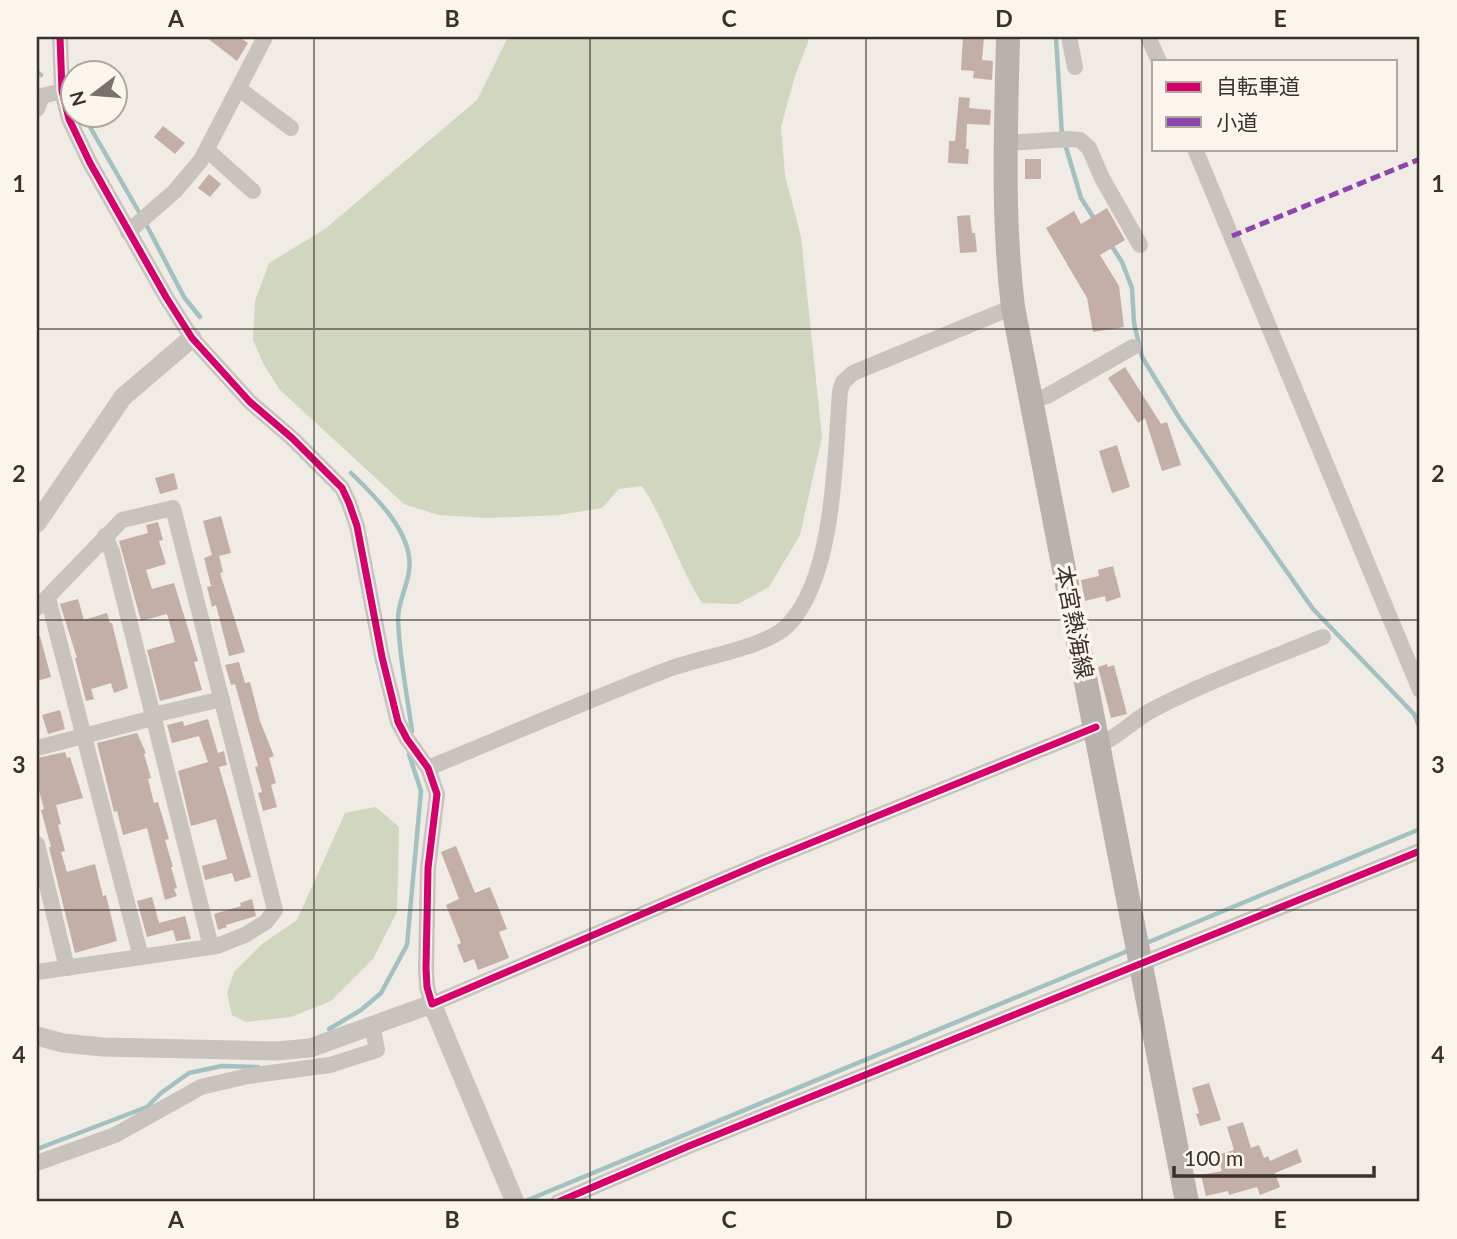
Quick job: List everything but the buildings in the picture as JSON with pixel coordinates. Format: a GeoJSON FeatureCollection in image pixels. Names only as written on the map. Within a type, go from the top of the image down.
{"type":"FeatureCollection","features":[{"type":"Feature","properties":{"kind":"main road","name":"本宮熱海線"},"geometry":{"type":"LineString","coordinates":[[1008,37],[1004,197],[1013,307],[1187,1202]]}},
{"type":"Feature","properties":{"kind":"street"},"geometry":{"type":"LineString","coordinates":[[60,37],[61,60]]}},
{"type":"Feature","properties":{"kind":"street"},"geometry":{"type":"LineString","coordinates":[[128,232],[175,191],[207,150],[265,37]]}},
{"type":"Feature","properties":{"kind":"street"},"geometry":{"type":"LineString","coordinates":[[1069,37],[1076,67]]}},
{"type":"Feature","properties":{"kind":"street"},"geometry":{"type":"LineString","coordinates":[[1148,37],[1159,60]]}},
{"type":"Feature","properties":{"kind":"street"},"geometry":{"type":"LineString","coordinates":[[239,89],[291,128]]}},
{"type":"Feature","properties":{"kind":"street"},"geometry":{"type":"LineString","coordinates":[[37,109],[42,96],[60,92]]}},
{"type":"Feature","properties":{"kind":"street"},"geometry":{"type":"LineString","coordinates":[[74,130],[128,232],[192,338],[250,402],[292,438],[342,488],[357,526],[382,657],[398,722],[428,768],[437,794],[429,868],[427,987],[513,1197]]}},
{"type":"Feature","properties":{"kind":"street"},"geometry":{"type":"LineString","coordinates":[[1006,143],[1080,140],[1089,148],[1102,178],[1140,245]]}},
{"type":"Feature","properties":{"kind":"street"},"geometry":{"type":"LineString","coordinates":[[207,150],[253,191]]}},
{"type":"Feature","properties":{"kind":"street"},"geometry":{"type":"LineString","coordinates":[[1195,150],[1420,690]]}},
{"type":"Feature","properties":{"kind":"street"},"geometry":{"type":"LineString","coordinates":[[428,768],[672,668],[758,642],[777,634],[789,625],[806,598],[824,548],[843,382],[853,373],[1013,307]]}},
{"type":"Feature","properties":{"kind":"street"},"geometry":{"type":"LineString","coordinates":[[37,523],[123,397],[192,338]]}},
{"type":"Feature","properties":{"kind":"street"},"geometry":{"type":"LineString","coordinates":[[1032,400],[1047,396],[1133,346]]}},
{"type":"Feature","properties":{"kind":"street"},"geometry":{"type":"LineString","coordinates":[[37,972],[211,947],[245,935],[266,922],[275,910],[173,508],[122,520],[42,603],[83,736],[141,957]]}},
{"type":"Feature","properties":{"kind":"street"},"geometry":{"type":"LineString","coordinates":[[105,536],[112,552],[211,947]]}},
{"type":"Feature","properties":{"kind":"street"},"geometry":{"type":"LineString","coordinates":[[37,1036],[63,1043],[103,1047],[277,1051],[310,1048],[432,1004],[760,864],[1098,736],[1110,740],[1150,711],[1179,696],[1324,637]]}},
{"type":"Feature","properties":{"kind":"street"},"geometry":{"type":"LineString","coordinates":[[37,748],[222,699]]}},
{"type":"Feature","properties":{"kind":"street"},"geometry":{"type":"LineString","coordinates":[[37,844],[67,968]]}},
{"type":"Feature","properties":{"kind":"street"},"geometry":{"type":"LineString","coordinates":[[558,1202],[689,1146],[1420,851]]}},
{"type":"Feature","properties":{"kind":"street"},"geometry":{"type":"LineString","coordinates":[[37,1163],[115,1135],[201,1087],[248,1076],[330,1065],[377,1050],[372,1026]]}},
{"type":"Feature","properties":{"kind":"green space"},"geometry":{"type":"Polygon","coordinates":[[[508,37],[810,37],[795,76],[781,127],[785,175],[801,237],[822,437],[800,535],[769,587],[738,604],[702,603],[642,486],[619,489],[602,508],[559,515],[488,518],[438,515],[404,504],[280,390],[264,365],[253,340],[255,301],[269,263],[325,229],[477,100],[508,37]]]}},
{"type":"Feature","properties":{"kind":"green space"},"geometry":{"type":"Polygon","coordinates":[[[376,807],[399,827],[397,912],[373,959],[331,1001],[291,1017],[246,1022],[232,1015],[227,993],[234,972],[262,944],[297,920],[345,813],[376,807]]]}},
{"type":"Feature","properties":{"kind":"waterway"},"geometry":{"type":"LineString","coordinates":[[1056,37],[1062,136]]}},
{"type":"Feature","properties":{"kind":"waterway"},"geometry":{"type":"LineString","coordinates":[[37,72],[41,75]]}},
{"type":"Feature","properties":{"kind":"waterway"},"geometry":{"type":"LineString","coordinates":[[92,130],[184,297],[200,317]]}},
{"type":"Feature","properties":{"kind":"waterway"},"geometry":{"type":"LineString","coordinates":[[1065,144],[1081,198],[1095,220]]}},
{"type":"Feature","properties":{"kind":"waterway"},"geometry":{"type":"LineString","coordinates":[[1111,245],[1122,262],[1132,288],[1134,323],[1142,357],[1180,419],[1313,609],[1414,714],[1420,728]]}},
{"type":"Feature","properties":{"kind":"waterway"},"geometry":{"type":"LineString","coordinates":[[351,473],[391,517],[406,544],[409,571],[398,618],[412,731]]}},
{"type":"Feature","properties":{"kind":"waterway"},"geometry":{"type":"LineString","coordinates":[[329,1029],[361,1010],[381,993],[407,945],[421,791],[409,754]]}},
{"type":"Feature","properties":{"kind":"waterway"},"geometry":{"type":"LineString","coordinates":[[1144,944],[1420,829]]}},
{"type":"Feature","properties":{"kind":"waterway"},"geometry":{"type":"LineString","coordinates":[[523,1202],[1130,950]]}},
{"type":"Feature","properties":{"kind":"waterway"},"geometry":{"type":"LineString","coordinates":[[37,1149],[147,1107],[189,1073],[222,1066],[258,1067]]}},
{"type":"Feature","properties":{"kind":"marked path"},"geometry":{"type":"LineString","coordinates":[[1232,236],[1420,159]]}},
{"type":"Feature","properties":{"kind":"cycle path"},"geometry":{"type":"LineString","coordinates":[[60,37],[62,91],[69,119],[90,163],[166,297],[192,338],[250,402],[292,438],[342,488],[349,503],[357,526],[382,657],[398,722],[428,768],[437,794],[428,868],[426,968],[427,987],[432,1004],[759,864],[1096,727]]}},
{"type":"Feature","properties":{"kind":"cycle path"},"geometry":{"type":"LineString","coordinates":[[558,1202],[689,1146],[1420,851]]}}]}
